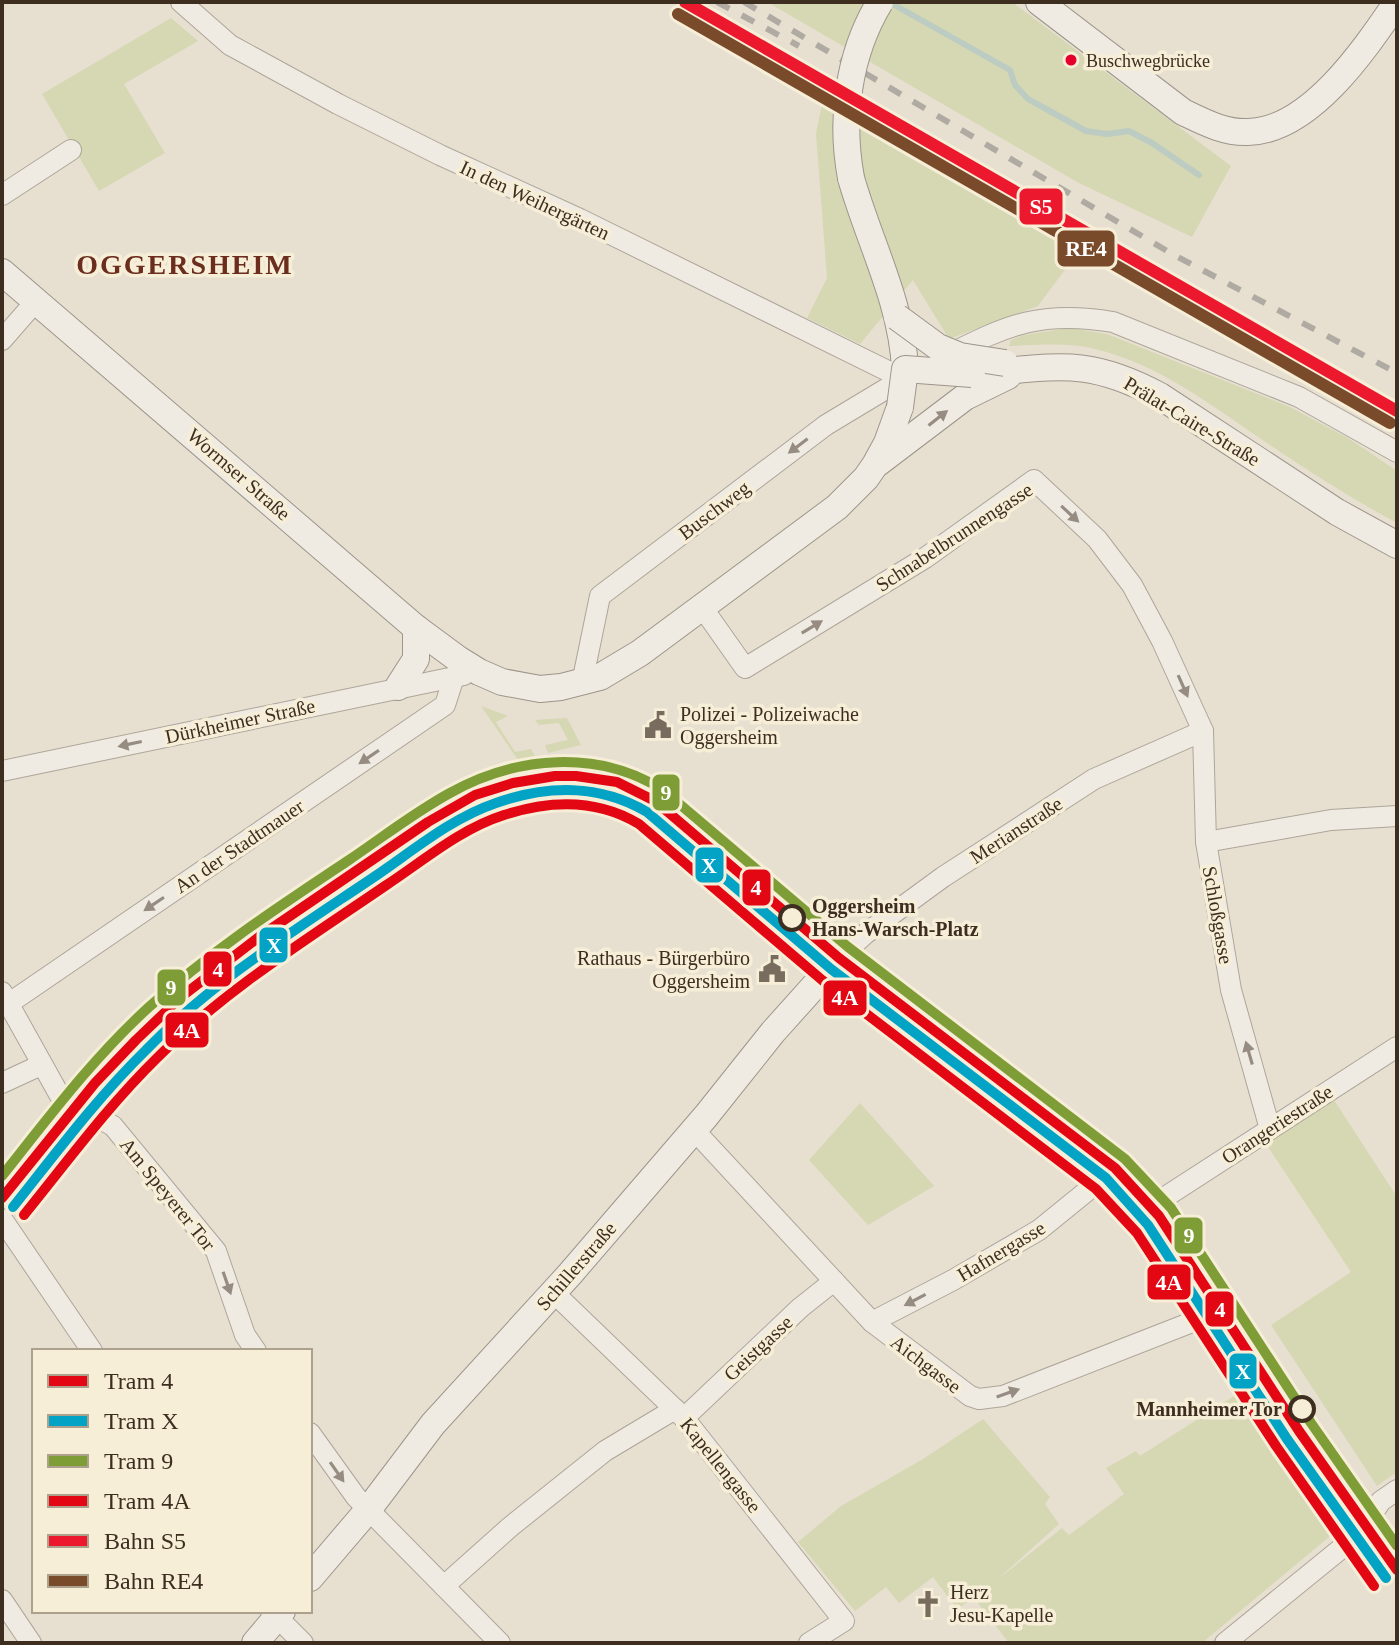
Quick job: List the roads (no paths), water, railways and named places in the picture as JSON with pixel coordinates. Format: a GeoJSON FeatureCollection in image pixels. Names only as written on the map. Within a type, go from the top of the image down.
{"type":"FeatureCollection","features":[{"type":"Feature","properties":{"kind":"street","name":"In den Weihergärten"},"geometry":{"type":"LineString","coordinates":[[181,2],[230,45],[338,104],[903,373]]}},
{"type":"Feature","properties":{"kind":"street"},"geometry":{"type":"LineString","coordinates":[[466,674],[524,687],[561,687],[600,677],[624,664],[837,507],[861,485],[875,465],[900,407],[904,346],[897,317],[861,216],[847,155],[846,101],[864,36],[880,2]]}},
{"type":"Feature","properties":{"kind":"street"},"geometry":{"type":"LineString","coordinates":[[1039,2],[1183,112],[1225,130],[1246,133],[1264,130],[1299,116],[1330,89],[1393,7]]}},
{"type":"Feature","properties":{"kind":"street"},"geometry":{"type":"LineString","coordinates":[[2,195],[71,150]]}},
{"type":"Feature","properties":{"kind":"street","name":"Wormser Straße"},"geometry":{"type":"LineString","coordinates":[[2,272],[466,674]]}},
{"type":"Feature","properties":{"kind":"street"},"geometry":{"type":"LineString","coordinates":[[2,340],[36,301]]}},
{"type":"Feature","properties":{"kind":"street"},"geometry":{"type":"LineString","coordinates":[[903,373],[1018,324],[1054,316],[1083,317],[1113,322],[1299,397],[1397,452]]}},
{"type":"Feature","properties":{"kind":"street"},"geometry":{"type":"LineString","coordinates":[[897,317],[938,347],[960,356],[1012,366]]}},
{"type":"Feature","properties":{"kind":"street","name":"Prälat-Caire-Straße"},"geometry":{"type":"LineString","coordinates":[[903,373],[972,374],[1012,366],[1061,365],[1108,372],[1160,396],[1337,512],[1397,545]]}},
{"type":"Feature","properties":{"kind":"street"},"geometry":{"type":"LineString","coordinates":[[875,465],[965,397],[1012,366]]}},
{"type":"Feature","properties":{"kind":"street","name":"Buschweg"},"geometry":{"type":"LineString","coordinates":[[582,683],[600,596],[826,425],[903,373]]}},
{"type":"Feature","properties":{"kind":"street","name":"Schnabelbrunnengasse"},"geometry":{"type":"LineString","coordinates":[[702,607],[745,668],[925,558],[1034,480],[1097,539],[1132,585],[1162,641],[1203,731],[1206,842]]}},
{"type":"Feature","properties":{"kind":"street"},"geometry":{"type":"LineString","coordinates":[[398,687],[416,659],[416,628]]}},
{"type":"Feature","properties":{"kind":"street","name":"Dürkheimer Straße"},"geometry":{"type":"LineString","coordinates":[[2,771],[466,674]]}},
{"type":"Feature","properties":{"kind":"street","name":"An der Stadtmauer"},"geometry":{"type":"LineString","coordinates":[[5,998],[445,705],[466,674]]}},
{"type":"Feature","properties":{"kind":"street","name":"Merianstraße"},"geometry":{"type":"LineString","coordinates":[[843,954],[865,934],[943,877],[1094,779],[1203,731]]}},
{"type":"Feature","properties":{"kind":"street","name":"Schloßgasse"},"geometry":{"type":"LineString","coordinates":[[1270,1129],[1231,990],[1206,842],[1331,820],[1397,816]]}},
{"type":"Feature","properties":{"kind":"street"},"geometry":{"type":"LineString","coordinates":[[843,954],[1119,1165],[1156,1203],[1397,1559]]}},
{"type":"Feature","properties":{"kind":"street","name":"Schillerstraße"},"geometry":{"type":"LineString","coordinates":[[312,1576],[368,1510],[433,1424],[553,1292],[843,954]]}},
{"type":"Feature","properties":{"kind":"street"},"geometry":{"type":"LineString","coordinates":[[2,1190],[72,1104],[60,1096],[5,998]]}},
{"type":"Feature","properties":{"kind":"street","name":"Orangeriestraße"},"geometry":{"type":"LineString","coordinates":[[1156,1203],[1397,1047]]}},
{"type":"Feature","properties":{"kind":"street"},"geometry":{"type":"LineString","coordinates":[[2,1083],[41,1065]]}},
{"type":"Feature","properties":{"kind":"street","name":"Am Speyerer Tor"},"geometry":{"type":"LineString","coordinates":[[72,1104],[113,1126],[216,1251],[245,1335],[255,1349]]}},
{"type":"Feature","properties":{"kind":"street","name":"Aichgasse"},"geometry":{"type":"LineString","coordinates":[[694,1130],[872,1322],[970,1396],[990,1399],[1228,1308]]}},
{"type":"Feature","properties":{"kind":"street","name":"Hafnergasse"},"geometry":{"type":"LineString","coordinates":[[872,1322],[1039,1230],[1119,1165]]}},
{"type":"Feature","properties":{"kind":"street"},"geometry":{"type":"LineString","coordinates":[[2,1219],[91,1349]]}},
{"type":"Feature","properties":{"kind":"street","name":"Geistgasse"},"geometry":{"type":"LineString","coordinates":[[444,1586],[510,1527],[605,1451],[680,1413],[834,1281]]}},
{"type":"Feature","properties":{"kind":"street","name":"Kapellengasse"},"geometry":{"type":"LineString","coordinates":[[553,1292],[680,1413],[844,1621],[809,1643]]}},
{"type":"Feature","properties":{"kind":"street"},"geometry":{"type":"LineString","coordinates":[[312,1436],[368,1510],[500,1643]]}},
{"type":"Feature","properties":{"kind":"street"},"geometry":{"type":"LineString","coordinates":[[1225,1643],[1359,1534],[1381,1501],[1397,1490]]}},
{"type":"Feature","properties":{"kind":"street"},"geometry":{"type":"LineString","coordinates":[[2,1600],[31,1643]]}},
{"type":"Feature","properties":{"kind":"street"},"geometry":{"type":"LineString","coordinates":[[255,1643],[285,1623]]}},
{"type":"Feature","properties":{"kind":"waterway"},"geometry":{"type":"LineString","coordinates":[[889,2],[1010,70],[1015,85],[1028,99],[1086,131],[1107,134],[1129,131],[1199,175]]}},
{"type":"Feature","properties":{"kind":"railway"},"geometry":{"type":"LineString","coordinates":[[717,2],[799,46]]}},
{"type":"Feature","properties":{"kind":"railway"},"geometry":{"type":"LineString","coordinates":[[744,2],[1174,255],[1397,373]]}},
{"type":"Feature","properties":{"kind":"tram line","name":"9"},"geometry":{"type":"LineString","coordinates":[[2,1176],[91,1067],[149,1007],[246,930],[412,816],[450,793],[502,771],[557,762],[612,768],[663,790],[848,947],[1125,1159],[1171,1208],[1311,1423],[1397,1546]]}},
{"type":"Feature","properties":{"kind":"tram line","name":"4"},"geometry":{"type":"LineString","coordinates":[[2,1198],[95,1083],[181,997],[259,937],[428,822],[475,795],[513,783],[555,776],[617,782],[655,801],[839,958],[1115,1168],[1159,1216],[1299,1431],[1397,1570]]}},
{"type":"Feature","properties":{"kind":"tram line","name":"X"},"geometry":{"type":"LineString","coordinates":[[13,1207],[94,1107],[146,1050],[228,978],[287,936],[434,835],[480,809],[515,797],[554,791],[573,790],[611,796],[647,812],[831,969],[1106,1178],[1148,1225],[1287,1439],[1386,1578]]}},
{"type":"Feature","properties":{"kind":"tram line","name":"4A"},"geometry":{"type":"LineString","coordinates":[[24,1215],[105,1115],[157,1058],[210,1010],[296,946],[472,828],[538,806],[573,804],[606,810],[639,824],[822,980],[1096,1189],[1137,1233],[1276,1446],[1374,1586]]}},
{"type":"Feature","properties":{"kind":"rail line","name":"S5"},"geometry":{"type":"LineString","coordinates":[[685,2],[1397,411]]}},
{"type":"Feature","properties":{"kind":"rail line","name":"RE4"},"geometry":{"type":"LineString","coordinates":[[678,14],[1390,423]]}},
{"type":"Feature","properties":{"kind":"place","name":"Buschwegbrücke"},"geometry":{"type":"Point","coordinates":[1071,60]}},
{"type":"Feature","properties":{"kind":"place","name":"Polizei - Polizeiwache Oggersheim"},"geometry":{"type":"Point","coordinates":[658,725]}},
{"type":"Feature","properties":{"kind":"place","name":"Oggersheim Hans-Warsch-Platz"},"geometry":{"type":"Point","coordinates":[792,918]}},
{"type":"Feature","properties":{"kind":"place","name":"Rathaus - Bürgerbüro Oggersheim"},"geometry":{"type":"Point","coordinates":[772,969]}},
{"type":"Feature","properties":{"kind":"place","name":"Mannheimer Tor"},"geometry":{"type":"Point","coordinates":[1302,1409]}},
{"type":"Feature","properties":{"kind":"place","name":"Herz Jesu-Kapelle"},"geometry":{"type":"Point","coordinates":[928,1604]}},
{"type":"Feature","properties":{"kind":"district","name":"OGGERSHEIM"},"geometry":{"type":"Point","coordinates":[185,264]}}]}
